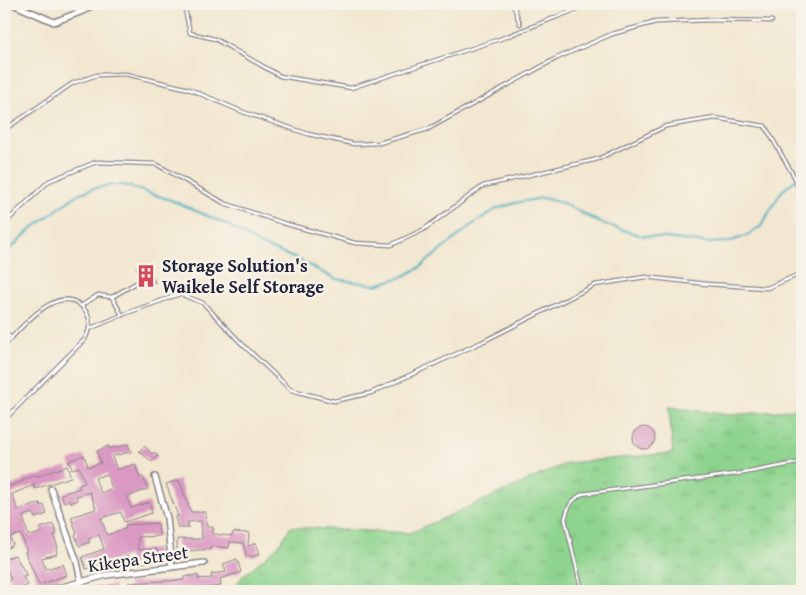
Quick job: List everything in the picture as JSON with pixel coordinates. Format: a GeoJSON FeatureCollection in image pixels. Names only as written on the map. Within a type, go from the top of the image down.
{"type":"FeatureCollection","features":[{"type":"Feature","properties":{"kind":"street"},"geometry":{"type":"LineString","coordinates":[[13,4],[54,22],[83,11],[94,4]]}},
{"type":"Feature","properties":{"kind":"street"},"geometry":{"type":"LineString","coordinates":[[155,478],[167,518],[172,567]]}},
{"type":"Feature","properties":{"kind":"street"},"geometry":{"type":"LineString","coordinates":[[51,489],[77,562],[81,581]]}},
{"type":"Feature","properties":{"kind":"street","name":"Kikepa Street"},"geometry":{"type":"LineString","coordinates":[[47,591],[107,575],[204,563]]}},
{"type":"Feature","properties":{"kind":"lane"},"geometry":{"type":"LineString","coordinates":[[184,4],[190,33],[215,39],[280,76],[351,88],[500,39],[590,4]]}},
{"type":"Feature","properties":{"kind":"lane"},"geometry":{"type":"LineString","coordinates":[[513,4],[520,24]]}},
{"type":"Feature","properties":{"kind":"lane"},"geometry":{"type":"LineString","coordinates":[[4,130],[73,83],[97,75],[126,74],[188,89],[243,112],[308,134],[354,144],[379,143],[428,129],[557,58],[612,34],[656,22],[772,20]]}},
{"type":"Feature","properties":{"kind":"lane"},"geometry":{"type":"LineString","coordinates":[[4,224],[49,181],[96,162],[156,164],[224,203],[283,223],[354,243],[391,245],[423,230],[483,186],[598,159],[666,126],[716,118],[765,126],[795,178],[802,198]]}},
{"type":"Feature","properties":{"kind":"lane"},"geometry":{"type":"LineString","coordinates":[[4,420],[32,390],[79,346],[90,330],[122,315],[180,294],[203,303],[242,344],[291,390],[334,401],[371,393],[482,342],[595,285],[645,277],[767,288],[802,273]]}},
{"type":"Feature","properties":{"kind":"lane"},"geometry":{"type":"LineString","coordinates":[[81,306],[98,295],[112,297],[136,283]]}},
{"type":"Feature","properties":{"kind":"lane"},"geometry":{"type":"LineString","coordinates":[[112,297],[122,315]]}},
{"type":"Feature","properties":{"kind":"lane"},"geometry":{"type":"LineString","coordinates":[[4,346],[36,314],[49,304],[58,301],[65,300],[81,306],[88,316],[90,330]]}},
{"type":"Feature","properties":{"kind":"lane"},"geometry":{"type":"LineString","coordinates":[[4,333],[12,338]]}},
{"type":"Feature","properties":{"kind":"lane"},"geometry":{"type":"LineString","coordinates":[[582,591],[565,519],[567,507],[582,494],[744,473],[802,462]]}},
{"type":"Feature","properties":{"kind":"green space"},"geometry":{"type":"Polygon","coordinates":[[[669,407],[730,415],[802,409],[802,591],[231,591],[242,577],[278,546],[291,527],[410,533],[567,463],[673,453],[669,407]]]}},
{"type":"Feature","properties":{"kind":"building","name":"Storage Solution's Waikele Self Storage"},"geometry":{"type":"Polygon","coordinates":[[[146,265],[155,282],[146,286],[137,269],[146,265]]]}},
{"type":"Feature","properties":{"kind":"building"},"geometry":{"type":"Polygon","coordinates":[[[644,427],[652,430],[655,438],[652,446],[644,449],[636,446],[633,438],[636,430],[644,427]]]}},
{"type":"Feature","properties":{"kind":"building"},"geometry":{"type":"Polygon","coordinates":[[[128,444],[131,452],[112,456],[117,470],[135,464],[140,478],[143,477],[148,489],[127,497],[131,508],[149,502],[152,513],[124,522],[121,512],[101,518],[107,535],[126,528],[125,525],[158,523],[159,536],[138,537],[138,550],[157,549],[158,561],[129,564],[128,555],[86,569],[82,557],[104,549],[99,535],[88,539],[90,542],[79,546],[71,517],[96,509],[90,492],[76,496],[78,500],[71,503],[70,500],[64,502],[61,494],[80,488],[79,485],[85,483],[79,467],[72,469],[69,461],[84,455],[88,467],[101,463],[97,451],[109,446],[109,449],[128,444]],[[107,474],[95,478],[101,493],[112,488],[107,474]]]}},
{"type":"Feature","properties":{"kind":"building"},"geometry":{"type":"Polygon","coordinates":[[[145,446],[152,454],[154,452],[158,456],[152,462],[139,451],[145,446]]]}},
{"type":"Feature","properties":{"kind":"building"},"geometry":{"type":"Polygon","coordinates":[[[67,466],[71,477],[35,489],[34,485],[12,494],[18,510],[40,503],[41,506],[44,505],[47,514],[35,518],[33,513],[23,516],[28,535],[30,534],[31,536],[42,532],[40,528],[53,524],[57,534],[54,535],[58,548],[56,549],[57,554],[42,558],[46,569],[63,564],[67,575],[39,585],[25,552],[27,551],[21,534],[10,537],[13,545],[4,550],[4,500],[7,499],[4,488],[24,481],[23,479],[67,466]]]}},
{"type":"Feature","properties":{"kind":"building"},"geometry":{"type":"Polygon","coordinates":[[[179,480],[191,512],[206,512],[207,527],[213,527],[213,534],[232,536],[233,532],[249,533],[248,546],[256,543],[260,554],[247,557],[243,543],[230,542],[229,548],[211,546],[211,549],[177,552],[177,539],[202,539],[201,521],[188,522],[188,528],[178,528],[175,517],[178,516],[166,484],[179,480]]]}},
{"type":"Feature","properties":{"kind":"building"},"geometry":{"type":"Polygon","coordinates":[[[15,555],[27,576],[23,577],[28,585],[16,591],[4,591],[4,584],[11,579],[4,564],[4,559],[15,555]]]}},
{"type":"Feature","properties":{"kind":"building"},"geometry":{"type":"Polygon","coordinates":[[[237,559],[241,572],[220,579],[221,586],[193,591],[193,589],[129,591],[128,583],[184,580],[184,577],[198,575],[198,579],[212,578],[211,574],[226,572],[223,564],[237,559]]]}},
{"type":"Feature","properties":{"kind":"building"},"geometry":{"type":"Polygon","coordinates":[[[114,585],[115,591],[95,591],[95,588],[114,585]]]}},
{"type":"Feature","properties":{"kind":"waterway"},"geometry":{"type":"LineString","coordinates":[[4,255],[30,230],[78,194],[95,188],[124,185],[171,200],[226,224],[261,245],[299,260],[335,279],[376,285],[402,277],[419,268],[472,225],[496,209],[542,198],[563,203],[599,222],[639,235],[709,243],[728,242],[746,236],[761,226],[781,192],[802,174]]}},
{"type":"Feature","properties":{"kind":"place","name":"Storage Solution's Waikele Self Storage"},"geometry":{"type":"Point","coordinates":[146,276]}}]}
